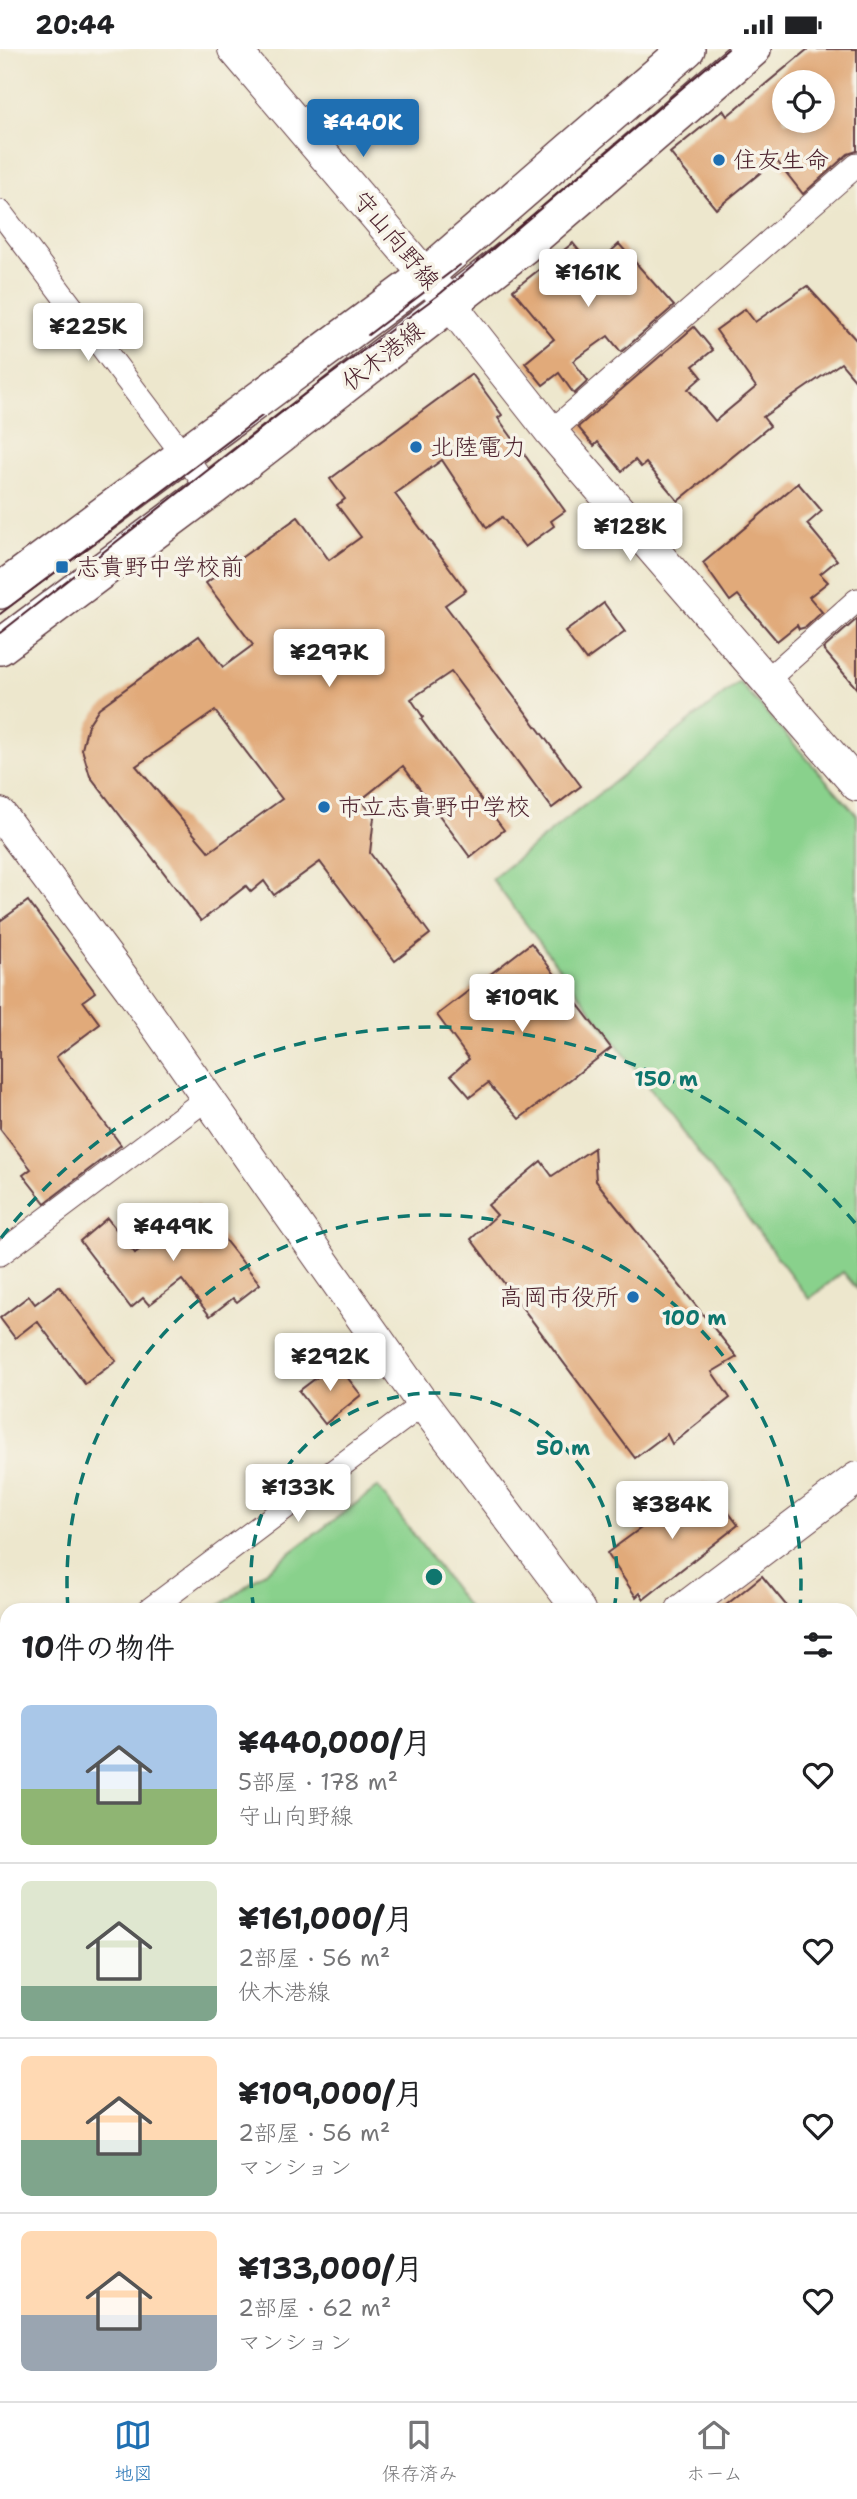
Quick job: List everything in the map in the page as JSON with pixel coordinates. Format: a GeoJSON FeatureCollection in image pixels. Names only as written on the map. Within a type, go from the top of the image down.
{"type":"FeatureCollection","features":[{"type":"Feature","properties":{"kind":"main road","name":"伏木港線"},"geometry":{"type":"LineString","coordinates":[[0,591],[425,276],[687,49]]}},
{"type":"Feature","properties":{"kind":"main road","name":"伏木港線"},"geometry":{"type":"LineString","coordinates":[[0,647],[211,490],[523,247],[753,49]]}},
{"type":"Feature","properties":{"kind":"street","name":"守山向野線"},"geometry":{"type":"LineString","coordinates":[[234,49],[450,304],[551,432],[857,785]]}},
{"type":"Feature","properties":{"kind":"street"},"geometry":{"type":"LineString","coordinates":[[551,432],[857,165]]}},
{"type":"Feature","properties":{"kind":"street"},"geometry":{"type":"LineString","coordinates":[[0,212],[211,490]]}},
{"type":"Feature","properties":{"kind":"street"},"geometry":{"type":"LineString","coordinates":[[767,680],[857,600]]}},
{"type":"Feature","properties":{"kind":"street"},"geometry":{"type":"LineString","coordinates":[[0,814],[123,977],[206,1099],[423,1404],[574,1603]]}},
{"type":"Feature","properties":{"kind":"street"},"geometry":{"type":"LineString","coordinates":[[0,1254],[206,1099]]}},
{"type":"Feature","properties":{"kind":"street"},"geometry":{"type":"LineString","coordinates":[[158,1603],[423,1404]]}},
{"type":"Feature","properties":{"kind":"street"},"geometry":{"type":"LineString","coordinates":[[691,1603],[857,1478]]}},
{"type":"Feature","properties":{"kind":"green space"},"geometry":{"type":"Polygon","coordinates":[[[739,682],[857,815],[857,1289],[843,1272],[809,1299],[492,879],[739,682]]]}},
{"type":"Feature","properties":{"kind":"green space"},"geometry":{"type":"Polygon","coordinates":[[[378,1487],[465,1603],[223,1603],[378,1487]]]}},
{"type":"Feature","properties":{"kind":"building"},"geometry":{"type":"Polygon","coordinates":[[[808,49],[857,49],[857,151],[848,154],[803,194],[776,160],[716,209],[670,153],[723,110],[727,116],[772,79],[772,133],[835,133],[835,70],[783,70],[808,49]]]}},
{"type":"Feature","properties":{"kind":"building"},"geometry":{"type":"Polygon","coordinates":[[[573,243],[593,268],[619,244],[674,306],[621,352],[608,336],[573,361],[588,381],[574,394],[559,373],[543,385],[525,363],[554,339],[513,290],[573,243]]]}},
{"type":"Feature","properties":{"kind":"building"},"geometry":{"type":"Polygon","coordinates":[[[807,286],[857,341],[857,382],[841,363],[763,417],[770,426],[678,501],[646,463],[641,467],[635,460],[622,471],[598,442],[594,446],[578,427],[694,327],[713,350],[693,366],[702,377],[688,389],[715,421],[756,387],[716,330],[745,309],[755,322],[807,286]]]}},
{"type":"Feature","properties":{"kind":"building"},"geometry":{"type":"Polygon","coordinates":[[[472,374],[502,415],[498,418],[565,511],[551,521],[554,526],[525,547],[502,517],[487,528],[442,460],[395,494],[466,590],[445,605],[581,786],[552,808],[451,672],[411,699],[423,717],[421,719],[504,830],[470,857],[403,766],[361,800],[374,817],[370,853],[430,934],[395,961],[320,862],[274,895],[264,881],[251,892],[246,886],[201,921],[90,776],[82,749],[88,725],[99,708],[199,636],[223,667],[253,645],[206,583],[298,517],[329,560],[361,537],[337,505],[345,499],[330,479],[472,374]],[[215,711],[136,766],[209,852],[282,799],[215,711]]]}},
{"type":"Feature","properties":{"kind":"building"},"geometry":{"type":"Polygon","coordinates":[[[798,483],[822,511],[807,524],[837,560],[820,574],[828,582],[809,597],[822,612],[806,627],[799,629],[797,625],[777,641],[738,595],[730,601],[703,563],[798,483]]]}},
{"type":"Feature","properties":{"kind":"building"},"geometry":{"type":"Polygon","coordinates":[[[604,603],[625,632],[586,660],[565,632],[604,603]]]}},
{"type":"Feature","properties":{"kind":"building"},"geometry":{"type":"Polygon","coordinates":[[[857,619],[857,689],[823,649],[857,619]]]}},
{"type":"Feature","properties":{"kind":"building"},"geometry":{"type":"Polygon","coordinates":[[[28,901],[95,992],[83,1001],[100,1024],[56,1057],[121,1145],[45,1203],[23,1175],[31,1169],[0,1129],[0,921],[28,901]]]}},
{"type":"Feature","properties":{"kind":"building"},"geometry":{"type":"Polygon","coordinates":[[[531,943],[611,1048],[519,1119],[488,1083],[470,1097],[451,1075],[469,1059],[437,1015],[531,943]]]}},
{"type":"Feature","properties":{"kind":"building"},"geometry":{"type":"Polygon","coordinates":[[[594,1148],[596,1181],[737,1357],[712,1372],[730,1398],[672,1444],[667,1434],[635,1458],[471,1239],[497,1215],[488,1205],[541,1161],[552,1176],[594,1148]]]}},
{"type":"Feature","properties":{"kind":"building"},"geometry":{"type":"Polygon","coordinates":[[[197,1205],[260,1284],[237,1302],[233,1298],[210,1316],[182,1280],[149,1305],[143,1298],[131,1308],[80,1241],[107,1218],[135,1253],[197,1205]]]}},
{"type":"Feature","properties":{"kind":"building"},"geometry":{"type":"Polygon","coordinates":[[[59,1286],[116,1361],[85,1384],[37,1321],[15,1338],[0,1318],[29,1296],[35,1304],[59,1286]]]}},
{"type":"Feature","properties":{"kind":"building"},"geometry":{"type":"Polygon","coordinates":[[[336,1363],[361,1395],[325,1424],[299,1391],[336,1363]]]}},
{"type":"Feature","properties":{"kind":"building"},"geometry":{"type":"Polygon","coordinates":[[[705,1481],[738,1525],[644,1599],[640,1593],[636,1597],[607,1553],[705,1481]]]}},
{"type":"Feature","properties":{"kind":"building"},"geometry":{"type":"Polygon","coordinates":[[[762,1576],[784,1603],[729,1603],[762,1576]]]}},
{"type":"Feature","properties":{"kind":"tram line"},"geometry":{"type":"LineString","coordinates":[[0,633],[310,390],[441,293],[728,49]]}},
{"type":"Feature","properties":{"kind":"tram line"},"geometry":{"type":"LineString","coordinates":[[368,335],[460,265]]}},
{"type":"Feature","properties":{"kind":"tram line"},"geometry":{"type":"LineString","coordinates":[[0,614],[262,416]]}},
{"type":"Feature","properties":{"kind":"place","name":"住友生命"},"geometry":{"type":"Point","coordinates":[719,160]}},
{"type":"Feature","properties":{"kind":"place","name":"北陸電力"},"geometry":{"type":"Point","coordinates":[416,447]}},
{"type":"Feature","properties":{"kind":"place","name":"志貴野中学校前"},"geometry":{"type":"Point","coordinates":[62,567]}},
{"type":"Feature","properties":{"kind":"place","name":"市立志貴野中学校"},"geometry":{"type":"Point","coordinates":[324,807]}},
{"type":"Feature","properties":{"kind":"place","name":"高岡市役所"},"geometry":{"type":"Point","coordinates":[633,1297]}}]}
